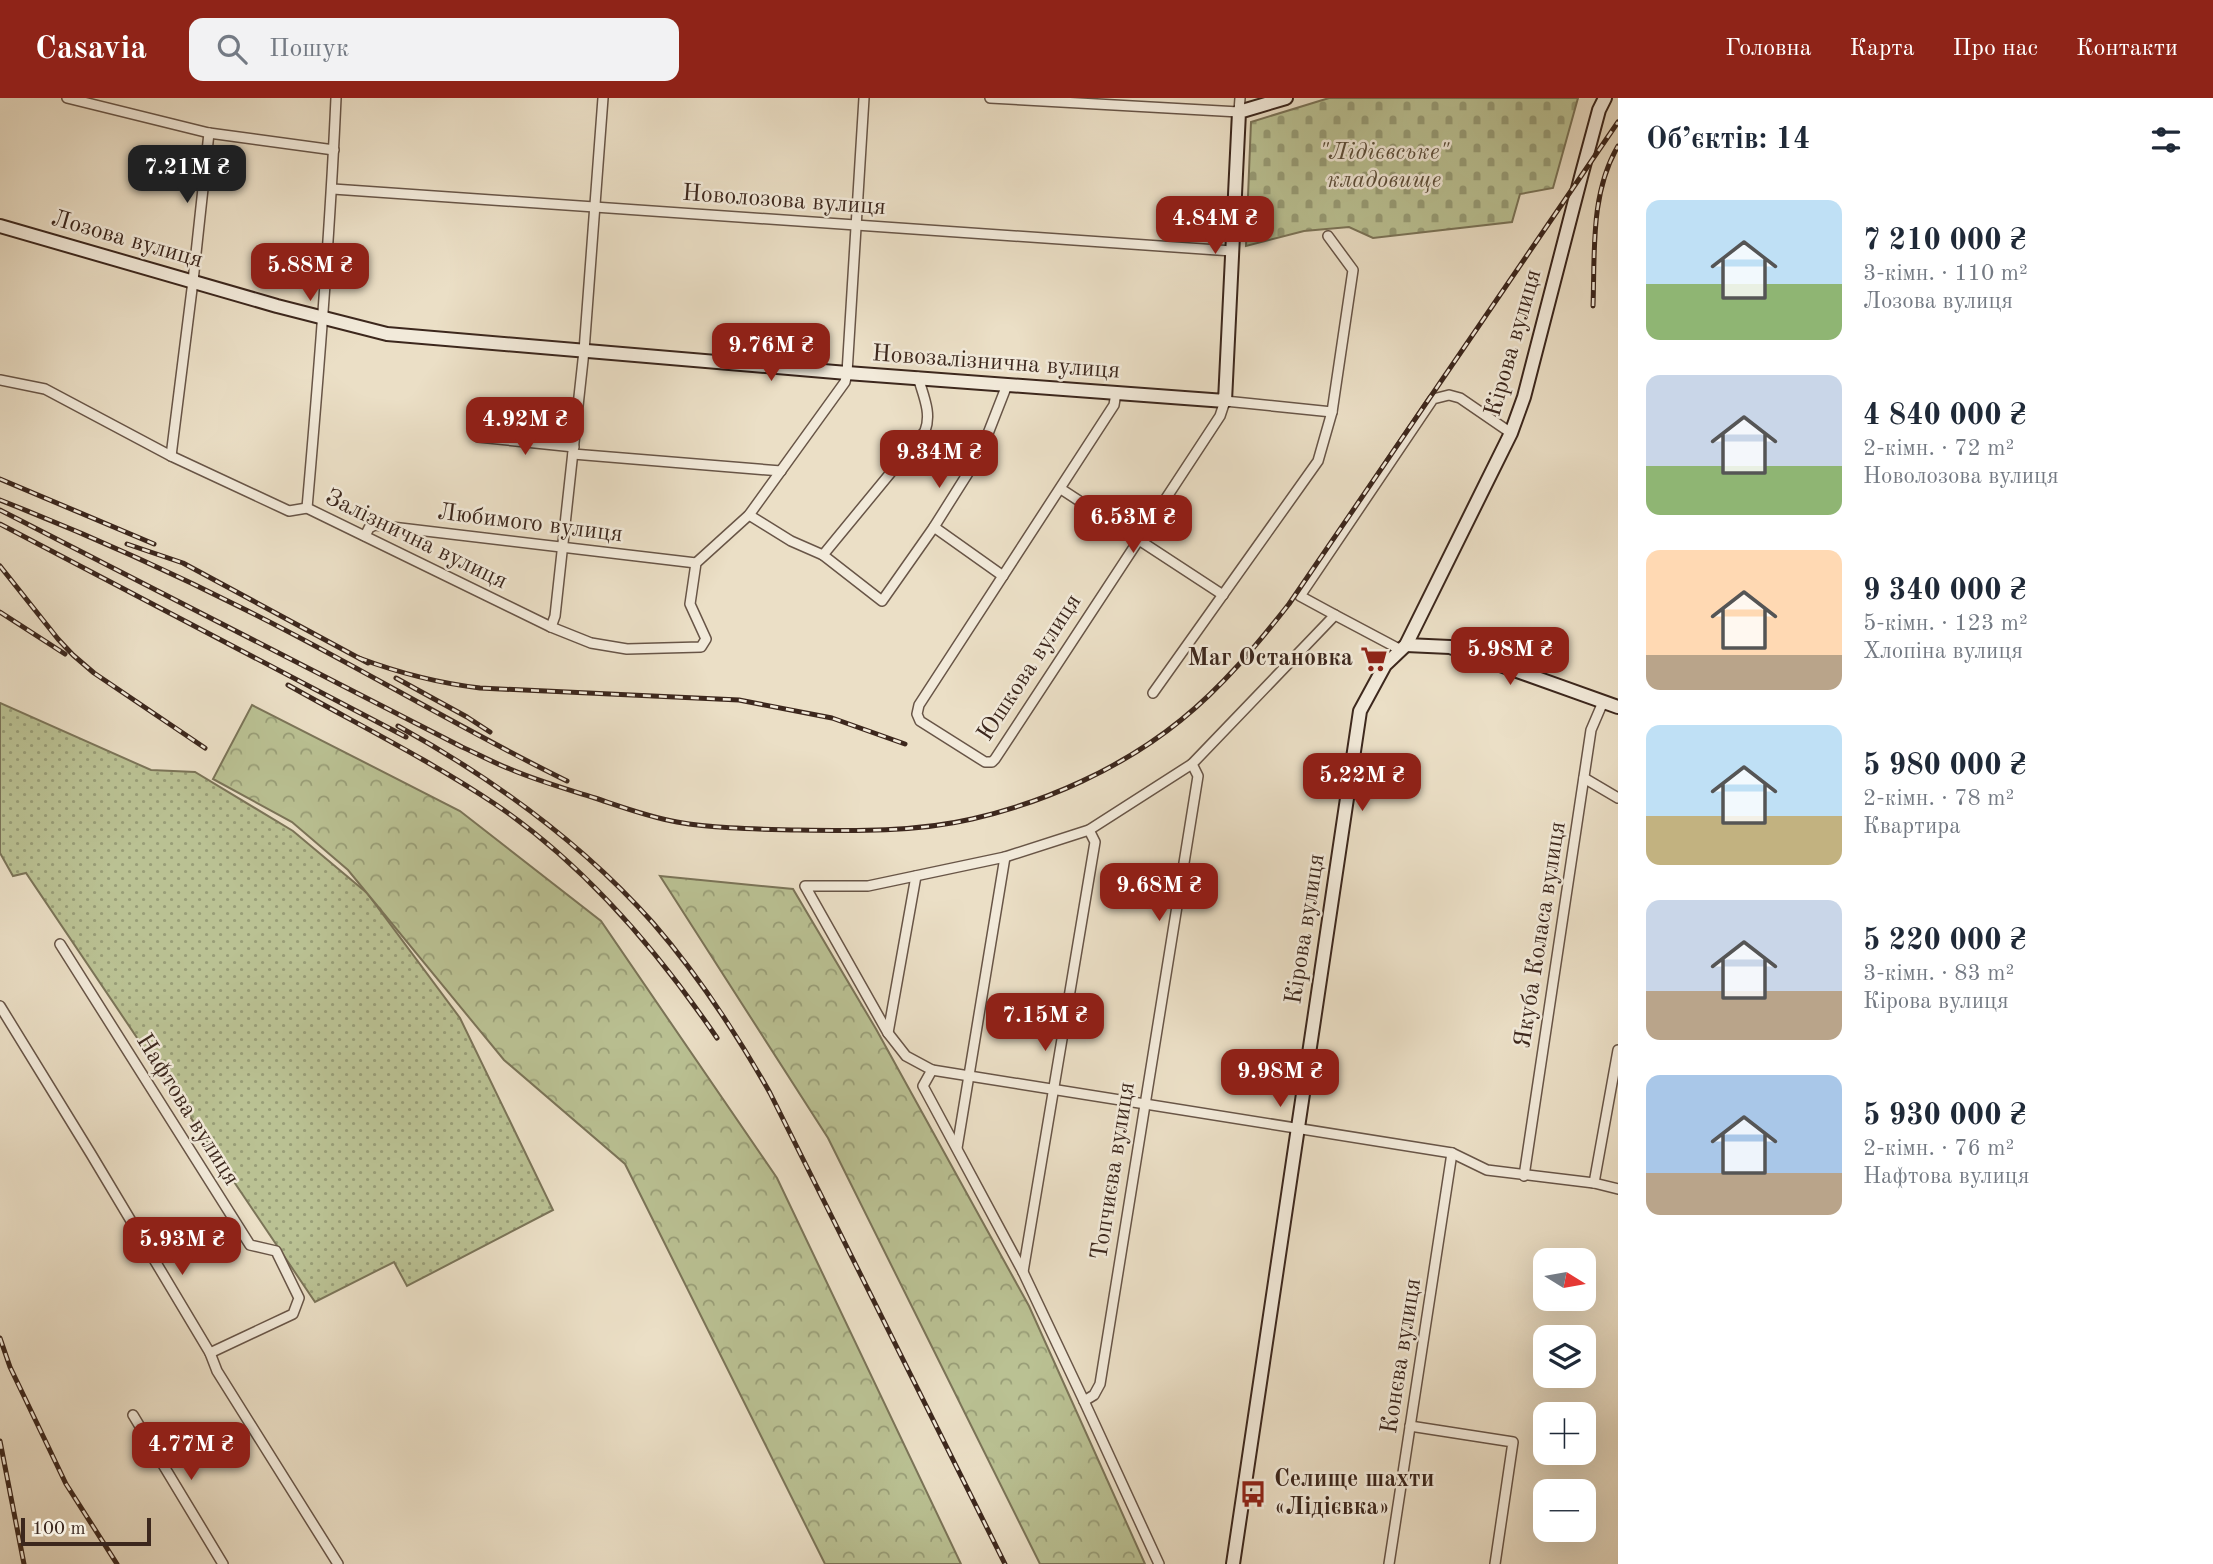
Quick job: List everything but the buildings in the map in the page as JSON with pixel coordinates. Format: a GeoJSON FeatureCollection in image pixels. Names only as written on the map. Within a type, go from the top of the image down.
{"type":"FeatureCollection","features":[{"type":"Feature","properties":{"kind":"main road"},"geometry":{"type":"LineString","coordinates":[[1239,112],[1286,98]]}},
{"type":"Feature","properties":{"kind":"main road","name":"Кірова вулиця"},"geometry":{"type":"LineString","coordinates":[[1233,1564],[1360,711],[1385,665],[1403,648],[1511,433],[1524,397],[1582,173],[1605,98]]}},
{"type":"Feature","properties":{"kind":"main road","name":"Юшкова вулиця"},"geometry":{"type":"LineString","coordinates":[[1225,401],[1239,112]]}},
{"type":"Feature","properties":{"kind":"main road","name":"Лозова вулиця"},"geometry":{"type":"LineString","coordinates":[[0,226],[324,317]]}},
{"type":"Feature","properties":{"kind":"main road","name":"Новозалізнична вулиця"},"geometry":{"type":"LineString","coordinates":[[324,317],[387,334],[847,373],[1225,401]]}},
{"type":"Feature","properties":{"kind":"main road"},"geometry":{"type":"LineString","coordinates":[[1403,648],[1450,648],[1618,707]]}},
{"type":"Feature","properties":{"kind":"street"},"geometry":{"type":"LineString","coordinates":[[67,98],[209,133],[334,150]]}},
{"type":"Feature","properties":{"kind":"street"},"geometry":{"type":"LineString","coordinates":[[307,509],[324,317],[336,98]]}},
{"type":"Feature","properties":{"kind":"street"},"geometry":{"type":"LineString","coordinates":[[551,627],[555,616],[584,351],[603,98]]}},
{"type":"Feature","properties":{"kind":"street"},"geometry":{"type":"LineString","coordinates":[[696,563],[749,515],[840,390],[847,373],[864,98]]}},
{"type":"Feature","properties":{"kind":"street"},"geometry":{"type":"LineString","coordinates":[[990,98],[1239,112],[1240,98]]}},
{"type":"Feature","properties":{"kind":"street"},"geometry":{"type":"LineString","coordinates":[[171,456],[209,133]]}},
{"type":"Feature","properties":{"kind":"street","name":"Новолозова вулиця"},"geometry":{"type":"LineString","coordinates":[[332,190],[1232,251]]}},
{"type":"Feature","properties":{"kind":"street"},"geometry":{"type":"LineString","coordinates":[[1153,693],[1318,461],[1332,412],[1353,270],[1328,236]]}},
{"type":"Feature","properties":{"kind":"street"},"geometry":{"type":"LineString","coordinates":[[823,555],[925,430],[929,421],[928,409],[918,377]]}},
{"type":"Feature","properties":{"kind":"street","name":"Залізнична вулиця"},"geometry":{"type":"LineString","coordinates":[[0,380],[45,389],[171,456],[289,511],[307,509],[551,627],[590,643],[627,649],[701,647],[706,639],[690,604],[696,563]]}},
{"type":"Feature","properties":{"kind":"street"},"geometry":{"type":"LineString","coordinates":[[749,515],[791,541],[823,555],[882,601],[934,527],[980,454],[1007,385]]}},
{"type":"Feature","properties":{"kind":"street"},"geometry":{"type":"LineString","coordinates":[[934,527],[1003,576],[1114,405],[1116,393]]}},
{"type":"Feature","properties":{"kind":"street"},"geometry":{"type":"LineString","coordinates":[[1403,648],[1300,596],[1433,399],[1449,395],[1460,398],[1511,433]]}},
{"type":"Feature","properties":{"kind":"street","name":"Новозалізнична вулиця"},"geometry":{"type":"LineString","coordinates":[[1225,401],[1332,412]]}},
{"type":"Feature","properties":{"kind":"street","name":"Юшкова вулиця"},"geometry":{"type":"LineString","coordinates":[[1003,576],[919,705],[917,714],[920,721],[982,761],[992,762],[1220,416],[1225,401]]}},
{"type":"Feature","properties":{"kind":"street"},"geometry":{"type":"LineString","coordinates":[[478,437],[574,450],[781,471]]}},
{"type":"Feature","properties":{"kind":"street"},"geometry":{"type":"LineString","coordinates":[[1061,489],[1223,595]]}},
{"type":"Feature","properties":{"kind":"street","name":"Любимого вулиця"},"geometry":{"type":"LineString","coordinates":[[365,536],[374,525],[696,563]]}},
{"type":"Feature","properties":{"kind":"street"},"geometry":{"type":"LineString","coordinates":[[1335,615],[1192,764],[1089,830],[1005,857],[868,886],[805,886],[887,1033],[906,1056],[932,1070],[1452,1153],[1487,1170],[1594,1183],[1618,1189]]}},
{"type":"Feature","properties":{"kind":"street","name":"Якуба Коласа вулиця"},"geometry":{"type":"LineString","coordinates":[[1524,1175],[1591,730],[1603,702]]}},
{"type":"Feature","properties":{"kind":"street","name":"Топчиєва вулиця"},"geometry":{"type":"LineString","coordinates":[[1084,1401],[1094,1395],[1100,1384],[1198,776],[1192,764]]}},
{"type":"Feature","properties":{"kind":"street"},"geometry":{"type":"LineString","coordinates":[[1584,778],[1618,798]]}},
{"type":"Feature","properties":{"kind":"street"},"geometry":{"type":"LineString","coordinates":[[1023,1272],[1095,842],[1089,830]]}},
{"type":"Feature","properties":{"kind":"street"},"geometry":{"type":"LineString","coordinates":[[957,1149],[1005,857]]}},
{"type":"Feature","properties":{"kind":"street"},"geometry":{"type":"LineString","coordinates":[[887,1033],[916,876]]}},
{"type":"Feature","properties":{"kind":"street","name":"Нафтова вулиця"},"geometry":{"type":"LineString","coordinates":[[60,944],[250,1245],[275,1251],[299,1298],[293,1314],[210,1353]]}},
{"type":"Feature","properties":{"kind":"street"},"geometry":{"type":"LineString","coordinates":[[0,1006],[210,1353],[217,1371],[338,1564]]}},
{"type":"Feature","properties":{"kind":"street"},"geometry":{"type":"LineString","coordinates":[[1594,1183],[1618,1050]]}},
{"type":"Feature","properties":{"kind":"street"},"geometry":{"type":"LineString","coordinates":[[932,1070],[923,1086],[1023,1272],[1158,1564]]}},
{"type":"Feature","properties":{"kind":"street","name":"Конєва вулиця"},"geometry":{"type":"LineString","coordinates":[[1389,1564],[1452,1153]]}},
{"type":"Feature","properties":{"kind":"street"},"geometry":{"type":"LineString","coordinates":[[133,1415],[223,1564]]}},
{"type":"Feature","properties":{"kind":"street"},"geometry":{"type":"LineString","coordinates":[[1410,1426],[1513,1442],[1495,1564]]}},
{"type":"Feature","properties":{"kind":"green space","name":"\"Лідієвське\" кладовище"},"geometry":{"type":"Polygon","coordinates":[[[1329,98],[1578,98],[1553,188],[1520,194],[1512,222],[1373,238],[1349,227],[1304,231],[1246,246],[1251,122],[1329,98]]]}},
{"type":"Feature","properties":{"kind":"green space"},"geometry":{"type":"Polygon","coordinates":[[[0,703],[151,770],[195,772],[293,831],[367,893],[460,1018],[553,1210],[407,1286],[394,1262],[315,1302],[26,873],[13,876],[0,853],[0,703]]]}},
{"type":"Feature","properties":{"kind":"green space"},"geometry":{"type":"Polygon","coordinates":[[[252,705],[460,811],[601,921],[777,1178],[961,1564],[825,1564],[625,1164],[504,1060],[348,870],[292,822],[213,779],[252,705]]]}},
{"type":"Feature","properties":{"kind":"green space"},"geometry":{"type":"Polygon","coordinates":[[[660,876],[793,889],[876,1029],[1029,1306],[1145,1564],[1040,1564],[828,1138],[660,876]]]}},
{"type":"Feature","properties":{"kind":"railway"},"geometry":{"type":"LineString","coordinates":[[0,510],[462,747],[542,781],[636,812],[707,826],[798,830],[908,828],[972,819],[1055,793],[1134,753],[1181,720],[1238,665],[1289,604],[1618,122]]}},
{"type":"Feature","properties":{"kind":"railway"},"geometry":{"type":"LineString","coordinates":[[1593,306],[1598,203],[1609,164],[1618,146]]}},
{"type":"Feature","properties":{"kind":"railway"},"geometry":{"type":"LineString","coordinates":[[0,479],[154,544]]}},
{"type":"Feature","properties":{"kind":"railway"},"geometry":{"type":"LineString","coordinates":[[0,500],[125,552],[218,596],[567,781]]}},
{"type":"Feature","properties":{"kind":"railway"},"geometry":{"type":"LineString","coordinates":[[0,524],[406,737]]}},
{"type":"Feature","properties":{"kind":"railway"},"geometry":{"type":"LineString","coordinates":[[127,544],[183,563],[368,663]]}},
{"type":"Feature","properties":{"kind":"railway"},"geometry":{"type":"LineString","coordinates":[[0,566],[73,655],[94,673],[205,748]]}},
{"type":"Feature","properties":{"kind":"railway"},"geometry":{"type":"LineString","coordinates":[[0,612],[65,654]]}},
{"type":"Feature","properties":{"kind":"railway"},"geometry":{"type":"LineString","coordinates":[[359,658],[419,677],[480,688],[739,700],[832,718],[905,744]]}},
{"type":"Feature","properties":{"kind":"railway"},"geometry":{"type":"LineString","coordinates":[[396,678],[490,732]]}},
{"type":"Feature","properties":{"kind":"railway"},"geometry":{"type":"LineString","coordinates":[[288,685],[445,772],[528,828],[589,881],[617,910],[670,973],[717,1038]]}},
{"type":"Feature","properties":{"kind":"railway"},"geometry":{"type":"LineString","coordinates":[[398,726],[501,790],[596,865],[653,923],[701,984],[770,1093],[1005,1564]]}},
{"type":"Feature","properties":{"kind":"railway"},"geometry":{"type":"LineString","coordinates":[[0,1338],[10,1367],[66,1484],[117,1564]]}},
{"type":"Feature","properties":{"kind":"railway"},"geometry":{"type":"LineString","coordinates":[[0,1441],[24,1564]]}},
{"type":"Feature","properties":{"kind":"place","name":"Маг Остановка"},"geometry":{"type":"Point","coordinates":[1374,659]}},
{"type":"Feature","properties":{"kind":"place","name":"Селище шахти «Лідієвка»"},"geometry":{"type":"Point","coordinates":[1253,1494]}}]}
